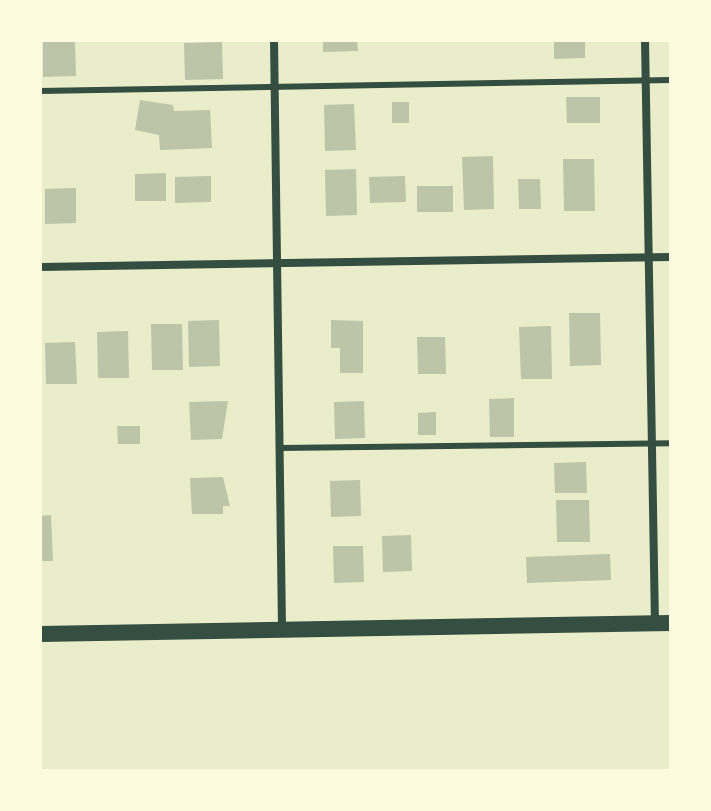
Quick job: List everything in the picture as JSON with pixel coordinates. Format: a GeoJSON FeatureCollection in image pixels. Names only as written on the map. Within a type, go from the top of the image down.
{"type":"FeatureCollection","features":[{"type":"Feature","properties":{"kind":"main road"},"geometry":{"type":"LineString","coordinates":[[40,634],[663,623]]}},
{"type":"Feature","properties":{"kind":"street"},"geometry":{"type":"LineString","coordinates":[[274,40],[282,630]]}},
{"type":"Feature","properties":{"kind":"street"},"geometry":{"type":"LineString","coordinates":[[645,40],[652,444],[663,623]]}},
{"type":"Feature","properties":{"kind":"street"},"geometry":{"type":"LineString","coordinates":[[40,267],[671,257]]}},
{"type":"Feature","properties":{"kind":"lane"},"geometry":{"type":"LineString","coordinates":[[40,91],[671,80]]}},
{"type":"Feature","properties":{"kind":"lane"},"geometry":{"type":"LineString","coordinates":[[280,448],[671,443]]}},
{"type":"Feature","properties":{"kind":"building"},"geometry":{"type":"Polygon","coordinates":[[[323,40],[357,40],[358,51],[323,52],[323,40]]]}},
{"type":"Feature","properties":{"kind":"building"},"geometry":{"type":"Polygon","coordinates":[[[554,40],[585,40],[585,58],[554,59],[554,40]]]}},
{"type":"Feature","properties":{"kind":"building"},"geometry":{"type":"Polygon","coordinates":[[[43,42],[75,42],[76,76],[43,77],[43,42]]]}},
{"type":"Feature","properties":{"kind":"building"},"geometry":{"type":"Polygon","coordinates":[[[222,42],[223,79],[185,80],[184,43],[222,42]]]}},
{"type":"Feature","properties":{"kind":"building"},"geometry":{"type":"Polygon","coordinates":[[[566,97],[600,97],[600,123],[567,123],[566,97]]]}},
{"type":"Feature","properties":{"kind":"building"},"geometry":{"type":"Polygon","coordinates":[[[140,100],[173,105],[174,111],[210,110],[212,148],[160,150],[159,135],[135,130],[140,100]]]}},
{"type":"Feature","properties":{"kind":"building"},"geometry":{"type":"Polygon","coordinates":[[[392,102],[409,102],[409,123],[392,123],[392,102]]]}},
{"type":"Feature","properties":{"kind":"building"},"geometry":{"type":"Polygon","coordinates":[[[354,104],[356,150],[325,151],[324,105],[354,104]]]}},
{"type":"Feature","properties":{"kind":"building"},"geometry":{"type":"Polygon","coordinates":[[[493,156],[494,209],[464,210],[462,157],[493,156]]]}},
{"type":"Feature","properties":{"kind":"building"},"geometry":{"type":"Polygon","coordinates":[[[563,159],[594,159],[595,211],[564,211],[563,159]]]}},
{"type":"Feature","properties":{"kind":"building"},"geometry":{"type":"Polygon","coordinates":[[[356,169],[357,215],[326,216],[325,170],[356,169]]]}},
{"type":"Feature","properties":{"kind":"building"},"geometry":{"type":"Polygon","coordinates":[[[166,173],[166,201],[135,201],[135,174],[166,173]]]}},
{"type":"Feature","properties":{"kind":"building"},"geometry":{"type":"Polygon","coordinates":[[[211,176],[211,202],[175,203],[175,177],[211,176]]]}},
{"type":"Feature","properties":{"kind":"building"},"geometry":{"type":"Polygon","coordinates":[[[405,176],[406,202],[370,203],[369,177],[405,176]]]}},
{"type":"Feature","properties":{"kind":"building"},"geometry":{"type":"Polygon","coordinates":[[[518,179],[540,179],[541,209],[519,209],[518,179]]]}},
{"type":"Feature","properties":{"kind":"building"},"geometry":{"type":"Polygon","coordinates":[[[417,186],[453,186],[453,212],[417,212],[417,186]]]}},
{"type":"Feature","properties":{"kind":"building"},"geometry":{"type":"Polygon","coordinates":[[[76,188],[76,223],[45,224],[45,189],[76,188]]]}},
{"type":"Feature","properties":{"kind":"building"},"geometry":{"type":"Polygon","coordinates":[[[569,313],[600,313],[601,365],[570,366],[569,313]]]}},
{"type":"Feature","properties":{"kind":"building"},"geometry":{"type":"Polygon","coordinates":[[[219,320],[220,366],[189,367],[188,321],[219,320]]]}},
{"type":"Feature","properties":{"kind":"building"},"geometry":{"type":"Polygon","coordinates":[[[331,320],[363,321],[363,373],[340,373],[340,348],[331,348],[331,320]]]}},
{"type":"Feature","properties":{"kind":"building"},"geometry":{"type":"Polygon","coordinates":[[[151,324],[182,324],[183,370],[152,370],[151,324]]]}},
{"type":"Feature","properties":{"kind":"building"},"geometry":{"type":"Polygon","coordinates":[[[551,326],[552,379],[521,379],[519,327],[551,326]]]}},
{"type":"Feature","properties":{"kind":"building"},"geometry":{"type":"Polygon","coordinates":[[[128,331],[129,378],[98,378],[97,332],[128,331]]]}},
{"type":"Feature","properties":{"kind":"building"},"geometry":{"type":"Polygon","coordinates":[[[417,337],[445,337],[446,374],[418,374],[417,337]]]}},
{"type":"Feature","properties":{"kind":"building"},"geometry":{"type":"Polygon","coordinates":[[[75,342],[77,384],[46,384],[45,343],[75,342]]]}},
{"type":"Feature","properties":{"kind":"building"},"geometry":{"type":"Polygon","coordinates":[[[514,398],[514,437],[490,437],[489,399],[514,398]]]}},
{"type":"Feature","properties":{"kind":"building"},"geometry":{"type":"Polygon","coordinates":[[[228,401],[222,439],[191,440],[189,402],[228,401]]]}},
{"type":"Feature","properties":{"kind":"building"},"geometry":{"type":"Polygon","coordinates":[[[364,401],[365,438],[335,439],[334,402],[364,401]]]}},
{"type":"Feature","properties":{"kind":"building"},"geometry":{"type":"Polygon","coordinates":[[[436,412],[436,435],[418,435],[418,413],[436,412]]]}},
{"type":"Feature","properties":{"kind":"building"},"geometry":{"type":"Polygon","coordinates":[[[117,426],[140,426],[140,444],[118,444],[117,426]]]}},
{"type":"Feature","properties":{"kind":"building"},"geometry":{"type":"Polygon","coordinates":[[[586,462],[587,493],[555,493],[554,463],[586,462]]]}},
{"type":"Feature","properties":{"kind":"building"},"geometry":{"type":"Polygon","coordinates":[[[223,477],[230,506],[223,506],[223,514],[192,514],[190,478],[223,477]]]}},
{"type":"Feature","properties":{"kind":"building"},"geometry":{"type":"Polygon","coordinates":[[[360,480],[361,516],[331,517],[330,481],[360,480]]]}},
{"type":"Feature","properties":{"kind":"building"},"geometry":{"type":"Polygon","coordinates":[[[556,500],[589,500],[590,542],[557,542],[556,500]]]}},
{"type":"Feature","properties":{"kind":"building"},"geometry":{"type":"Polygon","coordinates":[[[51,515],[53,561],[40,561],[40,516],[51,515]]]}},
{"type":"Feature","properties":{"kind":"building"},"geometry":{"type":"Polygon","coordinates":[[[411,535],[412,571],[383,572],[382,536],[411,535]]]}},
{"type":"Feature","properties":{"kind":"building"},"geometry":{"type":"Polygon","coordinates":[[[333,546],[363,546],[364,582],[334,583],[333,546]]]}},
{"type":"Feature","properties":{"kind":"building"},"geometry":{"type":"Polygon","coordinates":[[[610,554],[611,580],[527,583],[526,557],[610,554]]]}}]}
